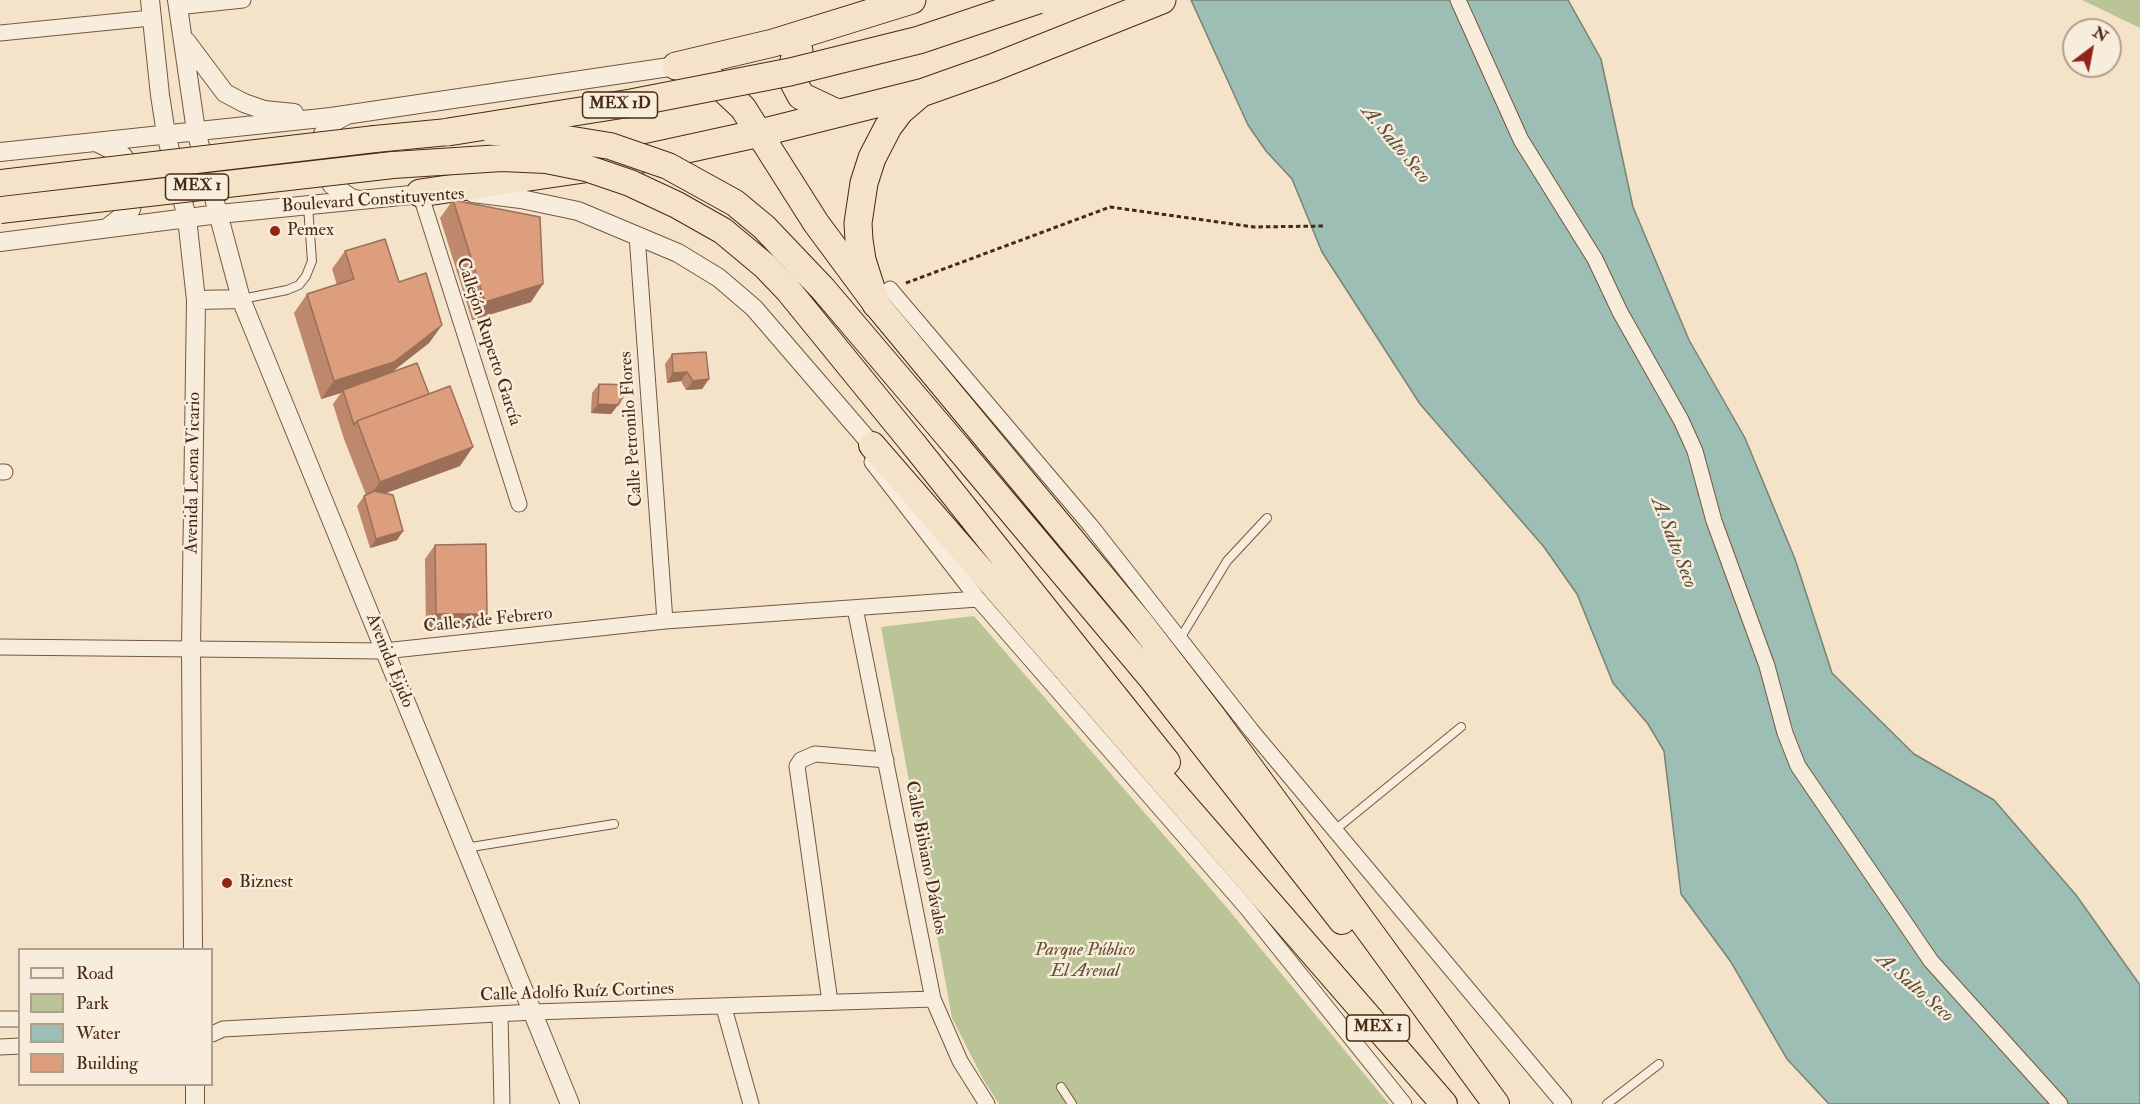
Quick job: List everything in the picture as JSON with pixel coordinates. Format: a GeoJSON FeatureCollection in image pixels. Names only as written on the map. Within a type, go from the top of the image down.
{"type":"FeatureCollection","features":[{"type":"Feature","properties":{"kind":"highway"},"geometry":{"type":"LineString","coordinates":[[676,66],[772,43],[912,0]]}},
{"type":"Feature","properties":{"kind":"highway","name":"MEX 1D"},"geometry":{"type":"LineString","coordinates":[[448,132],[631,103],[790,72],[919,39],[1038,0]]}},
{"type":"Feature","properties":{"kind":"highway"},"geometry":{"type":"LineString","coordinates":[[420,193],[618,164],[760,133],[924,92],[992,68],[1162,0]]}},
{"type":"Feature","properties":{"kind":"highway"},"geometry":{"type":"LineString","coordinates":[[814,31],[794,60],[793,81],[801,96],[837,113]]}},
{"type":"Feature","properties":{"kind":"highway"},"geometry":{"type":"LineString","coordinates":[[676,66],[700,71],[720,84],[743,108],[816,223],[883,297],[1179,673],[1495,1104]]}},
{"type":"Feature","properties":{"kind":"highway"},"geometry":{"type":"LineString","coordinates":[[883,297],[862,260],[859,216],[864,183],[888,127],[908,103],[924,92]]}},
{"type":"Feature","properties":{"kind":"highway"},"geometry":{"type":"LineString","coordinates":[[448,132],[510,131],[610,146],[668,166],[713,189],[764,227],[790,252],[1153,680],[1324,899],[1495,1104]]}},
{"type":"Feature","properties":{"kind":"highway","name":"MEX 1"},"geometry":{"type":"LineString","coordinates":[[0,183],[448,132]]}},
{"type":"Feature","properties":{"kind":"highway","name":"Boulevard Constituyentes"},"geometry":{"type":"LineString","coordinates":[[0,210],[393,165],[502,158],[546,160],[586,168],[619,179],[677,205],[723,231],[773,274],[915,446],[1064,629],[1313,953]]}},
{"type":"Feature","properties":{"kind":"highway"},"geometry":{"type":"LineString","coordinates":[[872,445],[1313,953]]}},
{"type":"Feature","properties":{"kind":"highway","name":"MEX 1"},"geometry":{"type":"LineString","coordinates":[[1313,953],[1444,1104]]}},
{"type":"Feature","properties":{"kind":"street"},"geometry":{"type":"LineString","coordinates":[[219,214],[196,130],[177,4],[243,0]]}},
{"type":"Feature","properties":{"kind":"street"},"geometry":{"type":"LineString","coordinates":[[1458,0],[1521,140],[1595,259],[1620,312],[1681,420],[1699,462],[1714,521],[1764,656],[1785,733],[1797,766],[1931,961],[2060,1104]]}},
{"type":"Feature","properties":{"kind":"street"},"geometry":{"type":"LineString","coordinates":[[0,33],[151,9]]}},
{"type":"Feature","properties":{"kind":"street","name":"Avenida Leona Vicario"},"geometry":{"type":"LineString","coordinates":[[151,9],[166,134],[187,218],[196,300],[191,648],[193,948]]}},
{"type":"Feature","properties":{"kind":"street"},"geometry":{"type":"LineString","coordinates":[[183,38],[225,93],[244,104],[264,110],[340,116]]}},
{"type":"Feature","properties":{"kind":"street"},"geometry":{"type":"LineString","coordinates":[[0,152],[340,116],[676,66]]}},
{"type":"Feature","properties":{"kind":"street"},"geometry":{"type":"LineString","coordinates":[[340,116],[324,132],[318,146],[318,160],[332,185],[351,198],[361,200]]}},
{"type":"Feature","properties":{"kind":"street"},"geometry":{"type":"LineString","coordinates":[[95,141],[122,155],[132,166],[138,181],[131,209],[119,221],[106,229]]}},
{"type":"Feature","properties":{"kind":"street","name":"Boulevard Constituyentes"},"geometry":{"type":"LineString","coordinates":[[0,242],[219,214],[420,193],[489,194],[548,204],[578,211],[637,235],[678,253],[720,278],[754,308],[872,445]]}},
{"type":"Feature","properties":{"kind":"street","name":"Callejón Ruperto García"},"geometry":{"type":"LineString","coordinates":[[420,193],[519,504]]}},
{"type":"Feature","properties":{"kind":"street","name":"Avenida Ejido"},"geometry":{"type":"LineString","coordinates":[[219,214],[241,299],[570,1104]]}},
{"type":"Feature","properties":{"kind":"street","name":"Calle Petronilo Flores"},"geometry":{"type":"LineString","coordinates":[[637,235],[665,621]]}},
{"type":"Feature","properties":{"kind":"street"},"geometry":{"type":"LineString","coordinates":[[883,297],[1091,526],[1181,637],[1251,730],[1564,1104]]}},
{"type":"Feature","properties":{"kind":"street"},"geometry":{"type":"LineString","coordinates":[[196,300],[241,299]]}},
{"type":"Feature","properties":{"kind":"street"},"geometry":{"type":"LineString","coordinates":[[872,445],[869,451],[871,461],[978,600],[1246,907],[1404,1104]]}},
{"type":"Feature","properties":{"kind":"street","name":"Calle 5 de Febrero"},"geometry":{"type":"LineString","coordinates":[[0,647],[384,651],[665,621],[978,600]]}},
{"type":"Feature","properties":{"kind":"street","name":"Calle Bibiano Dávalos"},"geometry":{"type":"LineString","coordinates":[[855,608],[933,999],[960,1061],[987,1104]]}},
{"type":"Feature","properties":{"kind":"street"},"geometry":{"type":"LineString","coordinates":[[831,1002],[797,766],[801,760],[815,754],[886,760]]}},
{"type":"Feature","properties":{"kind":"street","name":"Calle Adolfo Ruíz Cortines"},"geometry":{"type":"LineString","coordinates":[[215,1029],[533,1012],[724,1008],[933,999]]}},
{"type":"Feature","properties":{"kind":"street"},"geometry":{"type":"LineString","coordinates":[[724,1008],[751,1104]]}},
{"type":"Feature","properties":{"kind":"street"},"geometry":{"type":"LineString","coordinates":[[500,1015],[502,1104]]}},
{"type":"Feature","properties":{"kind":"street"},"geometry":{"type":"LineString","coordinates":[[0,1019],[18,1018]]}},
{"type":"Feature","properties":{"kind":"street"},"geometry":{"type":"LineString","coordinates":[[0,1047],[18,1046]]}},
{"type":"Feature","properties":{"kind":"street"},"geometry":{"type":"LineString","coordinates":[[195,1086],[195,1104]]}},
{"type":"Feature","properties":{"kind":"lane"},"geometry":{"type":"LineString","coordinates":[[241,299],[287,291],[299,285],[306,276],[312,261],[308,205]]}},
{"type":"Feature","properties":{"kind":"lane"},"geometry":{"type":"LineString","coordinates":[[1181,637],[1227,561],[1267,518]]}},
{"type":"Feature","properties":{"kind":"lane"},"geometry":{"type":"LineString","coordinates":[[1335,830],[1461,727]]}},
{"type":"Feature","properties":{"kind":"lane"},"geometry":{"type":"LineString","coordinates":[[465,848],[615,824]]}},
{"type":"Feature","properties":{"kind":"lane"},"geometry":{"type":"LineString","coordinates":[[1607,1104],[1659,1064]]}},
{"type":"Feature","properties":{"kind":"lane"},"geometry":{"type":"LineString","coordinates":[[1061,1087],[1072,1104]]}},
{"type":"Feature","properties":{"kind":"path"},"geometry":{"type":"LineString","coordinates":[[883,297],[1110,207],[1254,227],[1325,226]]}},
{"type":"Feature","properties":{"kind":"green space"},"geometry":{"type":"Polygon","coordinates":[[[2082,0],[2140,0],[2140,28],[2082,0]]]}},
{"type":"Feature","properties":{"kind":"green space","name":"Parque Público El Arenal"},"geometry":{"type":"Polygon","coordinates":[[[974,616],[1228,909],[1389,1104],[999,1104],[983,1079],[952,1018],[881,627],[974,616]]]}},
{"type":"Feature","properties":{"kind":"water","name":"A. Salto Seco"},"geometry":{"type":"Polygon","coordinates":[[[1191,0],[1568,0],[1601,59],[1633,207],[1689,340],[1745,438],[1795,559],[1832,673],[1914,754],[1994,800],[2076,895],[2140,985],[2140,1104],[1829,1104],[1787,1059],[1731,962],[1681,894],[1664,751],[1648,724],[1613,683],[1577,594],[1544,547],[1420,404],[1322,252],[1292,179],[1266,151],[1248,125],[1191,0]]]}},
{"type":"Feature","properties":{"kind":"building"},"geometry":{"type":"Polygon","coordinates":[[[453,200],[540,217],[543,284],[485,302],[453,200]]]}},
{"type":"Feature","properties":{"kind":"building"},"geometry":{"type":"Polygon","coordinates":[[[385,239],[399,282],[426,273],[442,325],[394,362],[334,381],[307,294],[354,279],[345,251],[385,239]]]}},
{"type":"Feature","properties":{"kind":"building"},"geometry":{"type":"Polygon","coordinates":[[[706,352],[709,379],[693,381],[687,372],[673,373],[672,354],[706,352]]]}},
{"type":"Feature","properties":{"kind":"building"},"geometry":{"type":"Polygon","coordinates":[[[417,363],[429,394],[357,421],[354,425],[343,390],[417,363]]]}},
{"type":"Feature","properties":{"kind":"building"},"geometry":{"type":"Polygon","coordinates":[[[599,384],[630,385],[618,405],[598,404],[599,384]]]}},
{"type":"Feature","properties":{"kind":"building"},"geometry":{"type":"Polygon","coordinates":[[[450,386],[473,447],[380,482],[357,421],[450,386]]]}},
{"type":"Feature","properties":{"kind":"building"},"geometry":{"type":"Polygon","coordinates":[[[374,491],[393,495],[403,531],[376,539],[364,496],[374,491]]]}},
{"type":"Feature","properties":{"kind":"building"},"geometry":{"type":"Polygon","coordinates":[[[486,544],[487,614],[436,614],[435,545],[486,544]]]}},
{"type":"Feature","properties":{"kind":"place","name":"Pemex"},"geometry":{"type":"Point","coordinates":[275,231]}},
{"type":"Feature","properties":{"kind":"place","name":"Biznest"},"geometry":{"type":"Point","coordinates":[227,883]}}]}
